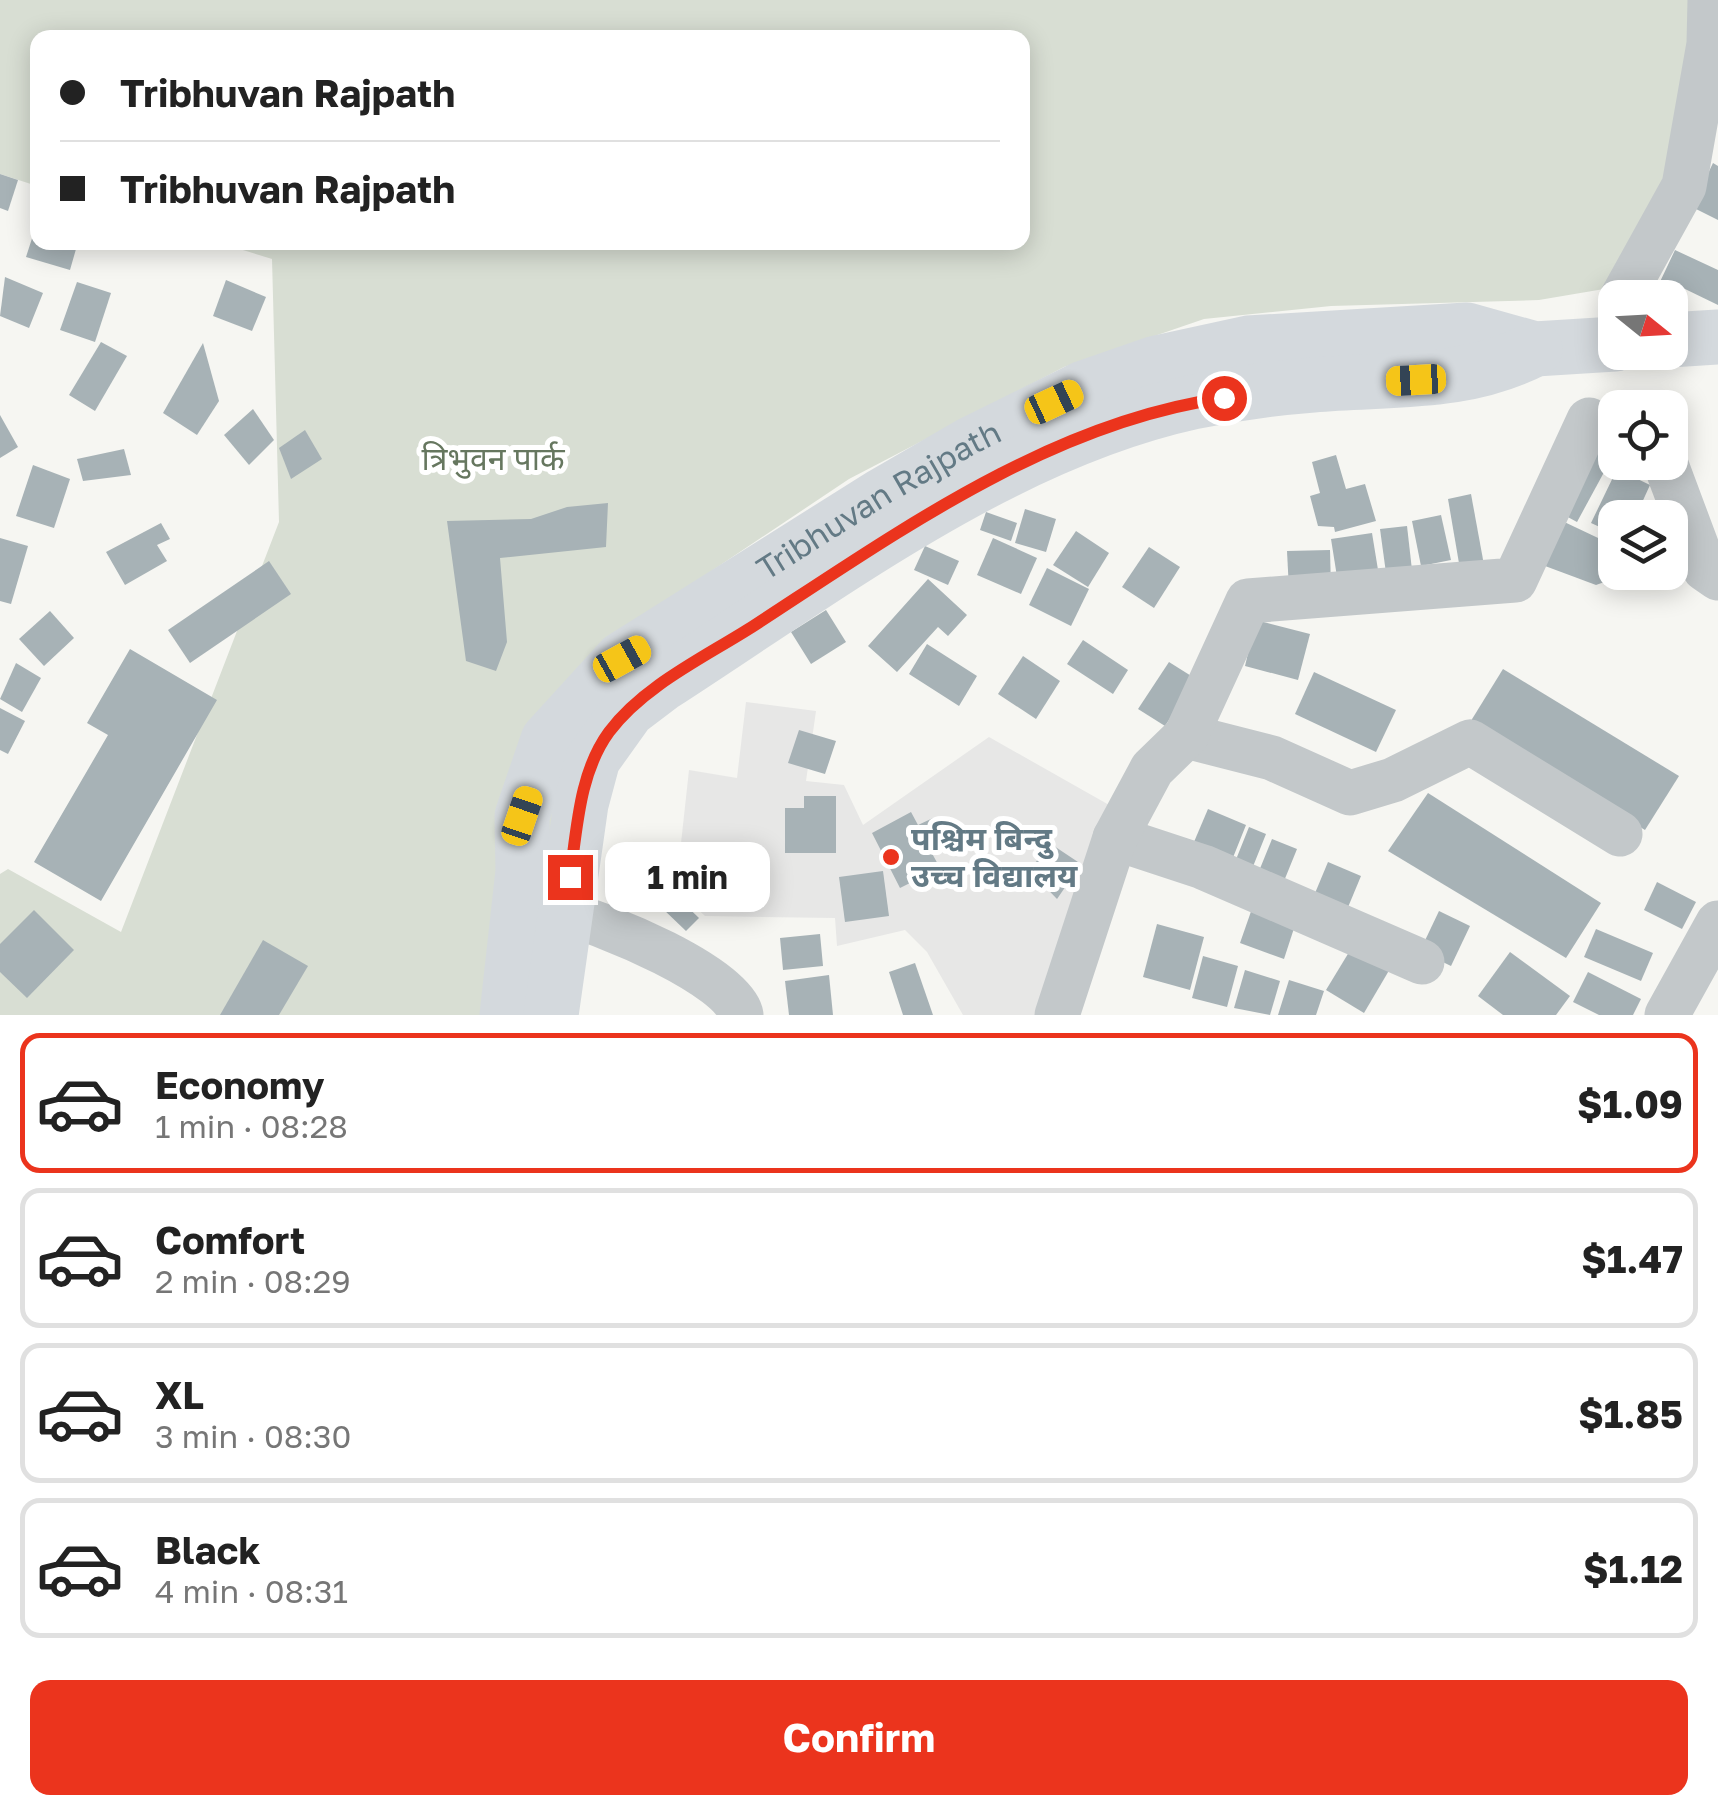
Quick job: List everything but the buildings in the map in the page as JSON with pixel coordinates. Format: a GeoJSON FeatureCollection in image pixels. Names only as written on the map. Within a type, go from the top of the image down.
{"type":"FeatureCollection","features":[{"type":"Feature","properties":{"kind":"highway","name":"Tribhuvan Rajpath"},"geometry":{"type":"LineString","coordinates":[[551,1015],[581,804],[593,759],[628,710],[909,524],[1031,437],[1084,388],[1156,363],[1248,343],[1467,330],[1535,348],[1598,329]]}},
{"type":"Feature","properties":{"kind":"highway"},"geometry":{"type":"LineString","coordinates":[[1688,339],[1718,338]]}},
{"type":"Feature","properties":{"kind":"highway","name":"Tribhuvan Rajpath"},"geometry":{"type":"LineString","coordinates":[[507,1015],[523,871],[522,816],[548,740],[583,699],[622,659],[881,496],[1031,437]]}},
{"type":"Feature","properties":{"kind":"street"},"geometry":{"type":"LineString","coordinates":[[1636,280],[1684,186],[1709,44],[1710,0]]}},
{"type":"Feature","properties":{"kind":"street"},"geometry":{"type":"LineString","coordinates":[[1057,1015],[1115,838],[1152,769],[1186,736],[1248,601],[1515,580],[1589,420],[1598,425]]}},
{"type":"Feature","properties":{"kind":"street"},"geometry":{"type":"LineString","coordinates":[[1672,480],[1704,569],[1718,578]]}},
{"type":"Feature","properties":{"kind":"street"},"geometry":{"type":"LineString","coordinates":[[1186,736],[1272,758],[1350,793],[1394,780],[1470,742],[1620,834]]}},
{"type":"Feature","properties":{"kind":"street"},"geometry":{"type":"LineString","coordinates":[[1115,838],[1203,868],[1422,962]]}},
{"type":"Feature","properties":{"kind":"street"},"geometry":{"type":"LineString","coordinates":[[565,914],[592,919],[664,953],[726,992],[740,1006],[741,1015]]}},
{"type":"Feature","properties":{"kind":"street"},"geometry":{"type":"LineString","coordinates":[[1668,1015],[1718,923]]}},
{"type":"Feature","properties":{"kind":"shaded area","name":"पश्चिम बिन्दु उच्च विद्यालय"},"geometry":{"type":"Polygon","coordinates":[[[746,702],[816,711],[806,781],[844,785],[863,825],[989,737],[1118,810],[1045,1015],[963,1015],[927,952],[905,930],[837,946],[835,918],[705,916],[676,889],[689,770],[737,778],[746,702]]]}},
{"type":"Feature","properties":{"kind":"green space","name":"त्रिभुवन पार्क"},"geometry":{"type":"Polygon","coordinates":[[[0,0],[1702,0],[1692,141],[1609,280],[1598,280],[1598,290],[1539,300],[1331,306],[1204,319],[1064,367],[849,479],[707,574],[593,759],[489,1015],[0,1015],[0,874],[8,869],[121,932],[279,522],[272,259],[243,250],[1030,250],[1030,30],[30,30],[30,184],[0,174],[0,0]]]}},
{"type":"Feature","properties":{"kind":"place","name":"पश्चिम बिन्दु उच्च विद्यालय"},"geometry":{"type":"Point","coordinates":[891,857]}},
{"type":"Feature","properties":{"kind":"route"},"geometry":{"type":"LineString","coordinates":[[570,877],[581,804],[593,759],[628,710],[909,524],[1039,457],[1138,418],[1224,398]]}}]}
